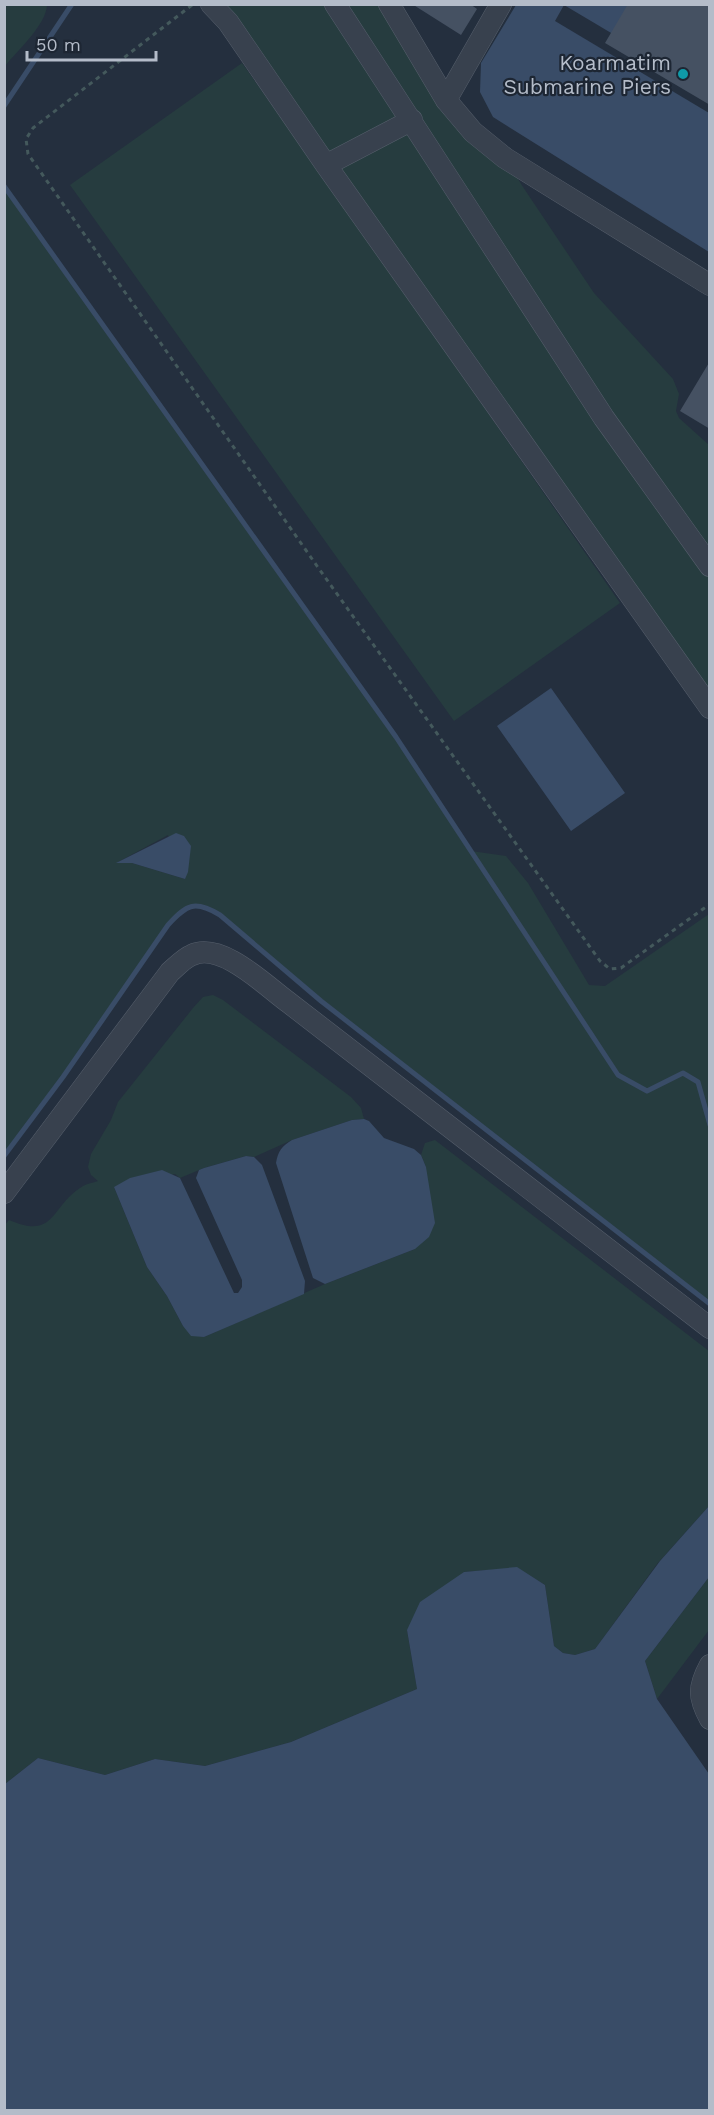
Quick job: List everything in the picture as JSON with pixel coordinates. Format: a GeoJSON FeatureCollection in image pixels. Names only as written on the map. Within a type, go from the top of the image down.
{"type":"FeatureCollection","features":[{"type":"Feature","properties":{"kind":"lane"},"geometry":{"type":"LineString","coordinates":[[211,4],[228,22],[326,165],[710,708]]}},
{"type":"Feature","properties":{"kind":"lane"},"geometry":{"type":"LineString","coordinates":[[335,4],[604,418],[710,566]]}},
{"type":"Feature","properties":{"kind":"lane"},"geometry":{"type":"LineString","coordinates":[[389,4],[446,100],[473,132],[505,158],[710,285]]}},
{"type":"Feature","properties":{"kind":"lane"},"geometry":{"type":"LineString","coordinates":[[446,100],[501,4]]}},
{"type":"Feature","properties":{"kind":"lane"},"geometry":{"type":"LineString","coordinates":[[326,165],[411,120]]}},
{"type":"Feature","properties":{"kind":"lane"},"geometry":{"type":"LineString","coordinates":[[4,1193],[170,972],[192,955],[207,951],[226,956],[288,1002],[710,1328]]}},
{"type":"Feature","properties":{"kind":"lane"},"geometry":{"type":"LineString","coordinates":[[710,1665],[700,1688],[701,1701],[710,1719]]}},
{"type":"Feature","properties":{"kind":"path"},"geometry":{"type":"LineString","coordinates":[[193,4],[33,128],[26,140],[28,154],[317,566],[600,961],[610,969],[621,968],[710,904]]}},
{"type":"Feature","properties":{"kind":"green space"},"geometry":{"type":"Polygon","coordinates":[[[5,4],[47,5],[37,29],[5,66],[5,4]]]}},
{"type":"Feature","properties":{"kind":"green space"},"geometry":{"type":"Polygon","coordinates":[[[211,5],[388,5],[446,100],[505,158],[594,293],[673,379],[679,394],[676,411],[679,418],[709,445],[709,708],[211,5]]]}},
{"type":"Feature","properties":{"kind":"green space"},"geometry":{"type":"Polygon","coordinates":[[[242,63],[620,603],[454,721],[70,185],[242,63]]]}},
{"type":"Feature","properties":{"kind":"green space"},"geometry":{"type":"Polygon","coordinates":[[[5,186],[396,737],[471,851],[506,856],[528,883],[589,985],[605,986],[709,914],[709,1304],[321,1001],[220,915],[204,907],[192,906],[186,909],[168,925],[63,1077],[5,1156],[5,186]],[[168,835],[118,862],[132,863],[185,879],[168,835]]]}},
{"type":"Feature","properties":{"kind":"green space"},"geometry":{"type":"Polygon","coordinates":[[[213,995],[223,1000],[351,1097],[361,1108],[364,1119],[352,1120],[292,1140],[254,1157],[246,1156],[204,1168],[180,1178],[175,1174],[114,1187],[147,1267],[167,1296],[183,1326],[204,1337],[325,1284],[415,1249],[426,1167],[421,1155],[425,1143],[435,1140],[709,1351],[709,1506],[657,1564],[595,1649],[575,1655],[563,1653],[554,1646],[545,1585],[517,1568],[464,1572],[407,1630],[417,1689],[291,1742],[205,1766],[155,1759],[105,1775],[38,1758],[5,1784],[4,1226],[9,1220],[24,1225],[44,1224],[80,1188],[98,1181],[91,1175],[88,1167],[91,1154],[111,1120],[118,1102],[193,1008],[203,997],[213,995]]]}},
{"type":"Feature","properties":{"kind":"green space"},"geometry":{"type":"Polygon","coordinates":[[[709,1577],[709,1630],[657,1699],[645,1661],[709,1577]]]}},
{"type":"Feature","properties":{"kind":"water"},"geometry":{"type":"Polygon","coordinates":[[[516,5],[709,5],[709,252],[493,117],[480,92],[481,63],[516,5]]]}},
{"type":"Feature","properties":{"kind":"water"},"geometry":{"type":"Polygon","coordinates":[[[551,688],[625,793],[571,831],[497,726],[551,688]]]}},
{"type":"Feature","properties":{"kind":"water"},"geometry":{"type":"Polygon","coordinates":[[[176,833],[184,836],[191,846],[185,879],[132,863],[116,863],[176,833]]]}},
{"type":"Feature","properties":{"kind":"water"},"geometry":{"type":"Polygon","coordinates":[[[352,1120],[369,1121],[384,1138],[414,1149],[421,1155],[426,1167],[435,1223],[429,1237],[415,1249],[325,1284],[313,1278],[276,1163],[281,1149],[292,1140],[352,1120]]]}},
{"type":"Feature","properties":{"kind":"water"},"geometry":{"type":"Polygon","coordinates":[[[246,1156],[254,1157],[262,1165],[305,1281],[304,1294],[204,1337],[191,1336],[147,1267],[114,1187],[130,1178],[162,1170],[180,1178],[234,1293],[238,1293],[242,1287],[242,1280],[196,1178],[199,1170],[246,1156]]]}},
{"type":"Feature","properties":{"kind":"water"},"geometry":{"type":"Polygon","coordinates":[[[709,1506],[709,1577],[645,1661],[657,1699],[709,1774],[709,2110],[5,2110],[5,1784],[38,1758],[105,1775],[155,1759],[205,1766],[291,1742],[417,1689],[407,1630],[420,1602],[464,1572],[517,1567],[545,1585],[554,1646],[563,1653],[575,1655],[595,1649],[660,1561],[709,1506]]]}},
{"type":"Feature","properties":{"kind":"pier"},"geometry":{"type":"Polygon","coordinates":[[[564,5],[709,91],[709,113],[555,21],[564,5]]]}},
{"type":"Feature","properties":{"kind":"building"},"geometry":{"type":"Polygon","coordinates":[[[412,4],[470,4],[477,9],[461,35],[412,4]]]}},
{"type":"Feature","properties":{"kind":"building","name":"Koarmatim Submarine Piers"},"geometry":{"type":"Polygon","coordinates":[[[628,4],[710,4],[710,105],[605,43],[628,4]]]}},
{"type":"Feature","properties":{"kind":"building"},"geometry":{"type":"Polygon","coordinates":[[[710,361],[710,429],[680,411],[710,361]]]}},
{"type":"Feature","properties":{"kind":"waterway"},"geometry":{"type":"LineString","coordinates":[[4,106],[72,4]]}},
{"type":"Feature","properties":{"kind":"waterway"},"geometry":{"type":"LineString","coordinates":[[4,186],[396,737],[618,1075],[647,1091],[683,1073],[698,1082],[710,1125]]}},
{"type":"Feature","properties":{"kind":"waterway"},"geometry":{"type":"LineString","coordinates":[[4,1156],[63,1077],[168,925],[186,909],[192,906],[204,907],[220,915],[321,1001],[710,1304]]}},
{"type":"Feature","properties":{"kind":"place","name":"Koarmatim Submarine Piers"},"geometry":{"type":"Point","coordinates":[683,74]}}]}
